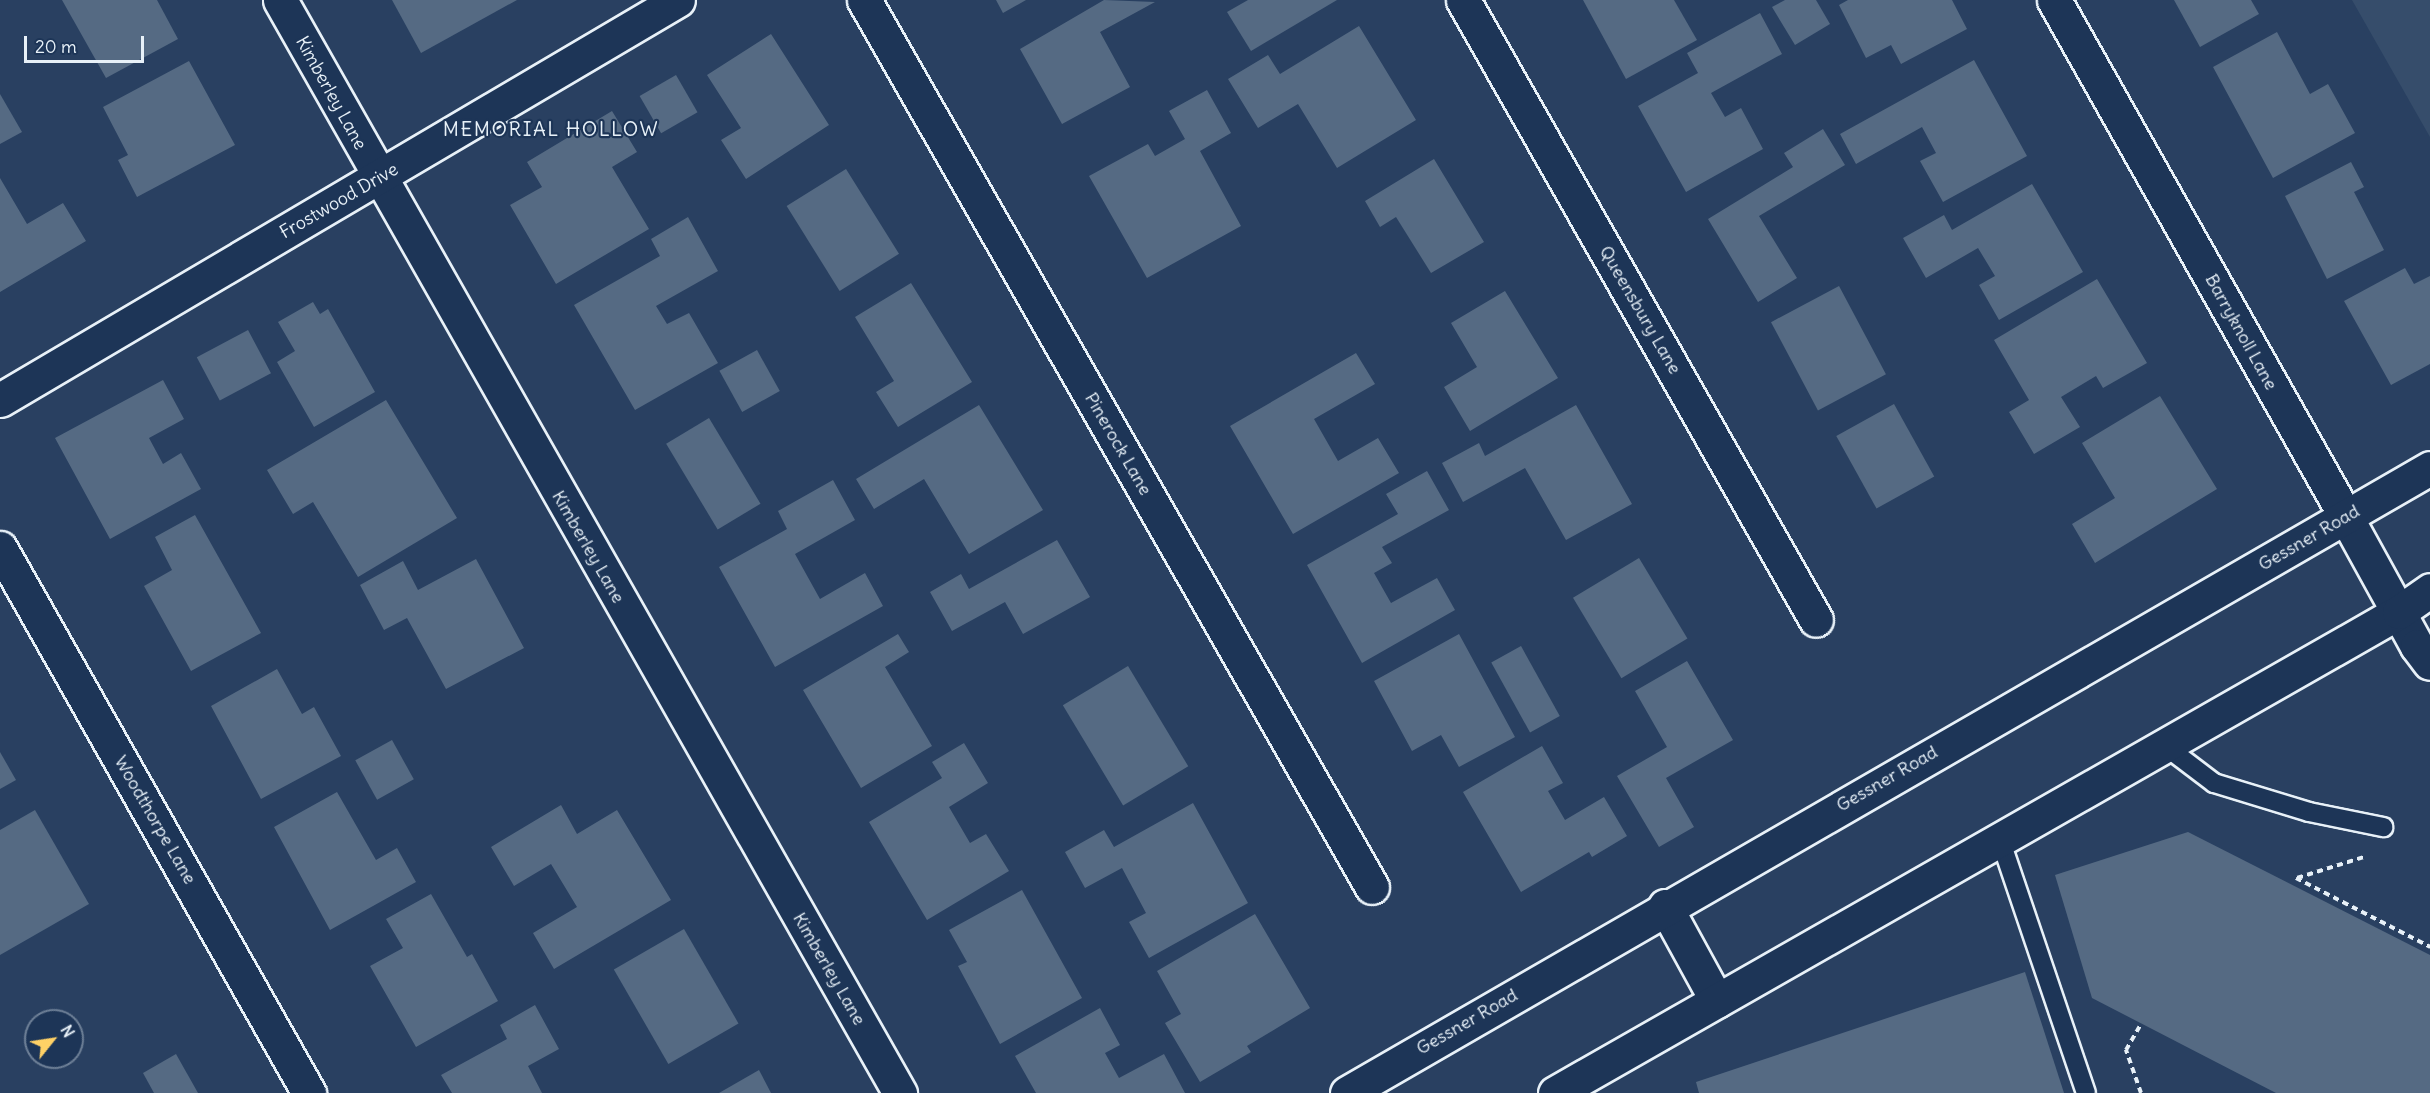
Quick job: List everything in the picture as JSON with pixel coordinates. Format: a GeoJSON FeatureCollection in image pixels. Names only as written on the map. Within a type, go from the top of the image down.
{"type":"FeatureCollection","features":[{"type":"Feature","properties":{"kind":"street","name":"Kimberley Lane"},"geometry":{"type":"LineString","coordinates":[[280,0],[378,178],[900,1093]]}},
{"type":"Feature","properties":{"kind":"street","name":"Frostwood Drive"},"geometry":{"type":"LineString","coordinates":[[0,400],[678,0]]}},
{"type":"Feature","properties":{"kind":"street","name":"Pinerock Lane"},"geometry":{"type":"LineString","coordinates":[[864,0],[1372,888]]}},
{"type":"Feature","properties":{"kind":"street","name":"Queensbury Lane"},"geometry":{"type":"LineString","coordinates":[[1463,0],[1816,620]]}},
{"type":"Feature","properties":{"kind":"street","name":"Barryknoll Lane"},"geometry":{"type":"LineString","coordinates":[[2054,0],[2399,612],[2430,663]]}},
{"type":"Feature","properties":{"kind":"street","name":"Gessner Road"},"geometry":{"type":"LineString","coordinates":[[1347,1093],[1665,906],[2430,468]]}},
{"type":"Feature","properties":{"kind":"street","name":"Woodthorpe Lane"},"geometry":{"type":"LineString","coordinates":[[0,548],[309,1093]]}},
{"type":"Feature","properties":{"kind":"street"},"geometry":{"type":"LineString","coordinates":[[1555,1093],[2399,612],[2430,590]]}},
{"type":"Feature","properties":{"kind":"street"},"geometry":{"type":"LineString","coordinates":[[1665,906],[1717,1001]]}},
{"type":"Feature","properties":{"kind":"lane"},"geometry":{"type":"LineString","coordinates":[[2164,746],[2214,783],[2309,812],[2383,828]]}},
{"type":"Feature","properties":{"kind":"lane"},"geometry":{"type":"LineString","coordinates":[[2000,839],[2085,1093]]}},
{"type":"Feature","properties":{"kind":"path"},"geometry":{"type":"LineString","coordinates":[[2375,853],[2296,878],[2430,947]]}},
{"type":"Feature","properties":{"kind":"path"},"geometry":{"type":"LineString","coordinates":[[2141,1024],[2126,1050],[2141,1093]]}},
{"type":"Feature","properties":{"kind":"shaded area"},"geometry":{"type":"Polygon","coordinates":[[[2352,0],[2430,0],[2430,137],[2352,0]]]}},
{"type":"Feature","properties":{"kind":"building"},"geometry":{"type":"Polygon","coordinates":[[[62,0],[157,0],[178,39],[106,78],[62,0]]]}},
{"type":"Feature","properties":{"kind":"building"},"geometry":{"type":"Polygon","coordinates":[[[392,0],[517,0],[421,53],[392,0]]]}},
{"type":"Feature","properties":{"kind":"building"},"geometry":{"type":"Polygon","coordinates":[[[996,0],[1026,0],[1003,13],[996,0]]]}},
{"type":"Feature","properties":{"kind":"building"},"geometry":{"type":"Polygon","coordinates":[[[1104,0],[1155,2],[1100,32],[1130,87],[1062,124],[1020,49],[1104,0]]]}},
{"type":"Feature","properties":{"kind":"building"},"geometry":{"type":"Polygon","coordinates":[[[1248,0],[1337,0],[1251,51],[1227,12],[1248,0]]]}},
{"type":"Feature","properties":{"kind":"building"},"geometry":{"type":"Polygon","coordinates":[[[1583,0],[1674,0],[1697,40],[1626,79],[1583,0]]]}},
{"type":"Feature","properties":{"kind":"building"},"geometry":{"type":"Polygon","coordinates":[[[1785,0],[1816,0],[1830,24],[1795,45],[1772,7],[1785,0]]]}},
{"type":"Feature","properties":{"kind":"building"},"geometry":{"type":"Polygon","coordinates":[[[1848,0],[1952,0],[1967,29],[1901,64],[1891,45],[1866,58],[1839,5],[1848,0]]]}},
{"type":"Feature","properties":{"kind":"building"},"geometry":{"type":"Polygon","coordinates":[[[2174,0],[2251,0],[2259,14],[2200,47],[2174,0]]]}},
{"type":"Feature","properties":{"kind":"building"},"geometry":{"type":"Polygon","coordinates":[[[1760,13],[1782,54],[1711,93],[1725,117],[1741,108],[1763,149],[1686,192],[1638,106],[1698,73],[1687,53],[1760,13]]]}},
{"type":"Feature","properties":{"kind":"building"},"geometry":{"type":"Polygon","coordinates":[[[1359,26],[1416,120],[1337,168],[1298,104],[1258,128],[1228,79],[1268,55],[1280,74],[1359,26]]]}},
{"type":"Feature","properties":{"kind":"building"},"geometry":{"type":"Polygon","coordinates":[[[2277,32],[2310,94],[2328,84],[2355,133],[2273,178],[2213,67],[2277,32]]]}},
{"type":"Feature","properties":{"kind":"building"},"geometry":{"type":"Polygon","coordinates":[[[771,34],[829,125],[746,179],[721,140],[741,128],[707,75],[771,34]]]}},
{"type":"Feature","properties":{"kind":"building"},"geometry":{"type":"Polygon","coordinates":[[[1974,60],[2027,156],[1943,202],[1920,161],[1936,153],[1922,127],[1856,164],[1840,134],[1974,60]]]}},
{"type":"Feature","properties":{"kind":"building"},"geometry":{"type":"Polygon","coordinates":[[[189,61],[235,145],[137,197],[118,160],[128,155],[103,107],[189,61]]]}},
{"type":"Feature","properties":{"kind":"building"},"geometry":{"type":"Polygon","coordinates":[[[676,75],[698,112],[661,133],[640,96],[676,75]]]}},
{"type":"Feature","properties":{"kind":"building"},"geometry":{"type":"Polygon","coordinates":[[[1207,90],[1231,133],[1200,151],[1241,226],[1147,278],[1089,176],[1148,144],[1155,156],[1185,139],[1169,111],[1207,90]]]}},
{"type":"Feature","properties":{"kind":"building"},"geometry":{"type":"Polygon","coordinates":[[[0,94],[22,132],[0,144],[0,94]]]}},
{"type":"Feature","properties":{"kind":"building"},"geometry":{"type":"Polygon","coordinates":[[[612,111],[637,152],[612,167],[649,229],[556,284],[510,205],[542,187],[527,162],[612,111]]]}},
{"type":"Feature","properties":{"kind":"building"},"geometry":{"type":"Polygon","coordinates":[[[1823,129],[1845,165],[1759,216],[1797,278],[1758,302],[1708,219],[1793,167],[1784,153],[1823,129]]]}},
{"type":"Feature","properties":{"kind":"building"},"geometry":{"type":"Polygon","coordinates":[[[1434,159],[1484,242],[1431,273],[1396,217],[1380,227],[1365,201],[1434,159]]]}},
{"type":"Feature","properties":{"kind":"building"},"geometry":{"type":"Polygon","coordinates":[[[2351,162],[2364,187],[2354,192],[2384,250],[2327,279],[2285,196],[2351,162]]]}},
{"type":"Feature","properties":{"kind":"building"},"geometry":{"type":"Polygon","coordinates":[[[846,169],[899,254],[840,291],[787,206],[846,169]]]}},
{"type":"Feature","properties":{"kind":"building"},"geometry":{"type":"Polygon","coordinates":[[[0,178],[27,224],[63,203],[86,241],[0,292],[0,178]]]}},
{"type":"Feature","properties":{"kind":"building"},"geometry":{"type":"Polygon","coordinates":[[[2032,184],[2083,272],[1999,320],[1979,285],[1995,276],[1978,248],[1926,278],[1903,238],[1944,215],[1952,230],[2032,184]]]}},
{"type":"Feature","properties":{"kind":"building"},"geometry":{"type":"Polygon","coordinates":[[[688,217],[718,271],[656,306],[667,324],[689,313],[718,363],[635,410],[574,305],[660,256],[651,239],[688,217]]]}},
{"type":"Feature","properties":{"kind":"building"},"geometry":{"type":"Polygon","coordinates":[[[2405,268],[2414,284],[2430,276],[2430,364],[2391,385],[2344,301],[2405,268]]]}},
{"type":"Feature","properties":{"kind":"building"},"geometry":{"type":"Polygon","coordinates":[[[2097,279],[2147,363],[2103,388],[2096,376],[2061,397],[2080,427],[2034,454],[2009,412],[2029,400],[1994,340],[2097,279]]]}},
{"type":"Feature","properties":{"kind":"building"},"geometry":{"type":"Polygon","coordinates":[[[911,283],[972,382],[898,427],[876,392],[894,381],[855,317],[911,283]]]}},
{"type":"Feature","properties":{"kind":"building"},"geometry":{"type":"Polygon","coordinates":[[[1839,286],[1886,374],[1818,410],[1771,322],[1839,286]]]}},
{"type":"Feature","properties":{"kind":"building"},"geometry":{"type":"Polygon","coordinates":[[[1505,291],[1558,378],[1470,431],[1444,387],[1477,367],[1451,323],[1505,291]]]}},
{"type":"Feature","properties":{"kind":"building"},"geometry":{"type":"Polygon","coordinates":[[[313,302],[320,314],[328,309],[375,392],[314,427],[277,362],[295,351],[278,322],[313,302]]]}},
{"type":"Feature","properties":{"kind":"building"},"geometry":{"type":"Polygon","coordinates":[[[248,330],[271,373],[220,400],[197,357],[248,330]]]}},
{"type":"Feature","properties":{"kind":"building"},"geometry":{"type":"Polygon","coordinates":[[[757,350],[780,391],[742,412],[719,371],[757,350]]]}},
{"type":"Feature","properties":{"kind":"building"},"geometry":{"type":"Polygon","coordinates":[[[1356,353],[1375,384],[1314,419],[1338,461],[1378,438],[1399,473],[1293,534],[1230,426],[1356,353]]]}},
{"type":"Feature","properties":{"kind":"building"},"geometry":{"type":"Polygon","coordinates":[[[163,380],[184,419],[149,438],[163,464],[181,453],[201,489],[110,539],[55,438],[163,380]]]}},
{"type":"Feature","properties":{"kind":"building"},"geometry":{"type":"Polygon","coordinates":[[[2160,396],[2217,489],[2095,563],[2072,524],[2115,498],[2082,443],[2160,396]]]}},
{"type":"Feature","properties":{"kind":"building"},"geometry":{"type":"Polygon","coordinates":[[[386,400],[457,518],[358,577],[313,502],[293,514],[267,470],[386,400]]]}},
{"type":"Feature","properties":{"kind":"building"},"geometry":{"type":"Polygon","coordinates":[[[1894,404],[1934,477],[1877,509],[1836,436],[1894,404]]]}},
{"type":"Feature","properties":{"kind":"building"},"geometry":{"type":"Polygon","coordinates":[[[979,405],[1043,510],[969,554],[924,479],[874,509],[856,479],[979,405]]]}},
{"type":"Feature","properties":{"kind":"building"},"geometry":{"type":"Polygon","coordinates":[[[1576,405],[1632,504],[1566,540],[1525,468],[1463,502],[1442,463],[1479,443],[1485,456],[1576,405]]]}},
{"type":"Feature","properties":{"kind":"building"},"geometry":{"type":"Polygon","coordinates":[[[709,418],[761,504],[718,529],[666,444],[709,418]]]}},
{"type":"Feature","properties":{"kind":"building"},"geometry":{"type":"Polygon","coordinates":[[[1427,471],[1449,510],[1382,547],[1392,563],[1374,573],[1391,603],[1437,578],[1455,610],[1362,663],[1307,565],[1398,514],[1386,494],[1427,471]]]}},
{"type":"Feature","properties":{"kind":"building"},"geometry":{"type":"Polygon","coordinates":[[[833,480],[855,520],[795,554],[820,599],[865,573],[883,606],[775,667],[719,567],[787,529],[778,511],[833,480]]]}},
{"type":"Feature","properties":{"kind":"building"},"geometry":{"type":"Polygon","coordinates":[[[195,515],[261,633],[191,671],[144,586],[172,570],[155,537],[195,515]]]}},
{"type":"Feature","properties":{"kind":"building"},"geometry":{"type":"Polygon","coordinates":[[[1057,540],[1090,597],[1023,634],[1005,602],[952,631],[930,592],[961,574],[969,589],[1057,540]]]}},
{"type":"Feature","properties":{"kind":"building"},"geometry":{"type":"Polygon","coordinates":[[[1639,558],[1687,639],[1621,678],[1573,598],[1639,558]]]}},
{"type":"Feature","properties":{"kind":"building"},"geometry":{"type":"Polygon","coordinates":[[[476,559],[524,648],[446,689],[407,618],[384,630],[360,585],[403,561],[418,590],[476,559]]]}},
{"type":"Feature","properties":{"kind":"building"},"geometry":{"type":"Polygon","coordinates":[[[898,634],[909,652],[885,667],[932,746],[861,788],[803,690],[898,634]]]}},
{"type":"Feature","properties":{"kind":"building"},"geometry":{"type":"Polygon","coordinates":[[[1459,634],[1515,737],[1459,767],[1441,735],[1412,751],[1374,681],[1459,634]]]}},
{"type":"Feature","properties":{"kind":"building"},"geometry":{"type":"Polygon","coordinates":[[[1521,646],[1560,716],[1530,732],[1491,662],[1521,646]]]}},
{"type":"Feature","properties":{"kind":"building"},"geometry":{"type":"Polygon","coordinates":[[[1687,661],[1733,740],[1666,778],[1694,827],[1659,847],[1617,776],[1667,747],[1635,691],[1687,661]]]}},
{"type":"Feature","properties":{"kind":"building"},"geometry":{"type":"Polygon","coordinates":[[[1128,666],[1188,766],[1123,805],[1063,705],[1128,666]]]}},
{"type":"Feature","properties":{"kind":"building"},"geometry":{"type":"Polygon","coordinates":[[[277,669],[302,714],[314,707],[341,756],[261,799],[211,706],[277,669]]]}},
{"type":"Feature","properties":{"kind":"building"},"geometry":{"type":"Polygon","coordinates":[[[392,740],[414,779],[377,800],[355,760],[392,740]]]}},
{"type":"Feature","properties":{"kind":"building"},"geometry":{"type":"Polygon","coordinates":[[[964,743],[988,783],[949,807],[970,843],[986,834],[1009,871],[927,920],[869,822],[942,778],[932,762],[964,743]]]}},
{"type":"Feature","properties":{"kind":"building"},"geometry":{"type":"Polygon","coordinates":[[[1542,746],[1563,783],[1548,791],[1565,820],[1604,797],[1627,836],[1592,857],[1589,852],[1521,892],[1463,792],[1542,746]]]}},
{"type":"Feature","properties":{"kind":"building"},"geometry":{"type":"Polygon","coordinates":[[[0,752],[16,780],[0,789],[0,752]]]}},
{"type":"Feature","properties":{"kind":"building"},"geometry":{"type":"Polygon","coordinates":[[[337,792],[376,860],[397,848],[416,882],[330,930],[274,827],[337,792]]]}},
{"type":"Feature","properties":{"kind":"building"},"geometry":{"type":"Polygon","coordinates":[[[1193,803],[1248,903],[1149,958],[1129,922],[1146,913],[1122,868],[1085,888],[1065,852],[1104,830],[1114,847],[1193,803]]]}},
{"type":"Feature","properties":{"kind":"building"},"geometry":{"type":"Polygon","coordinates":[[[561,805],[577,834],[617,810],[671,900],[554,969],[533,933],[577,907],[551,864],[514,886],[491,847],[561,805]]]}},
{"type":"Feature","properties":{"kind":"building"},"geometry":{"type":"Polygon","coordinates":[[[35,810],[89,904],[0,955],[0,830],[35,810]]]}},
{"type":"Feature","properties":{"kind":"building"},"geometry":{"type":"Polygon","coordinates":[[[2188,832],[2430,955],[2430,1093],[2276,1093],[2092,998],[2055,875],[2188,832]]]}},
{"type":"Feature","properties":{"kind":"building"},"geometry":{"type":"Polygon","coordinates":[[[1022,890],[1082,998],[1000,1044],[958,966],[967,962],[949,930],[1022,890]]]}},
{"type":"Feature","properties":{"kind":"building"},"geometry":{"type":"Polygon","coordinates":[[[431,894],[467,957],[472,954],[498,1001],[416,1047],[370,966],[403,948],[386,919],[431,894]]]}},
{"type":"Feature","properties":{"kind":"building"},"geometry":{"type":"Polygon","coordinates":[[[1255,914],[1310,1008],[1247,1046],[1251,1052],[1200,1082],[1165,1023],[1181,1014],[1157,971],[1255,914]]]}},
{"type":"Feature","properties":{"kind":"building"},"geometry":{"type":"Polygon","coordinates":[[[684,929],[738,1023],[668,1064],[614,970],[684,929]]]}},
{"type":"Feature","properties":{"kind":"building"},"geometry":{"type":"Polygon","coordinates":[[[2025,972],[2064,1093],[1699,1093],[1696,1082],[2025,972]]]}},
{"type":"Feature","properties":{"kind":"building"},"geometry":{"type":"Polygon","coordinates":[[[535,1005],[559,1049],[528,1066],[542,1093],[452,1093],[441,1075],[507,1039],[500,1025],[535,1005]]]}},
{"type":"Feature","properties":{"kind":"building"},"geometry":{"type":"Polygon","coordinates":[[[1100,1008],[1120,1045],[1105,1053],[1119,1078],[1164,1054],[1185,1093],[1036,1093],[1015,1056],[1100,1008]]]}},
{"type":"Feature","properties":{"kind":"building"},"geometry":{"type":"Polygon","coordinates":[[[176,1054],[198,1093],[154,1093],[143,1073],[176,1054]]]}},
{"type":"Feature","properties":{"kind":"building"},"geometry":{"type":"Polygon","coordinates":[[[759,1070],[771,1093],[719,1093],[759,1070]]]}},
{"type":"Feature","properties":{"kind":"district","name":"MEMORIAL HOLLOW"},"geometry":{"type":"Point","coordinates":[551,128]}}]}
